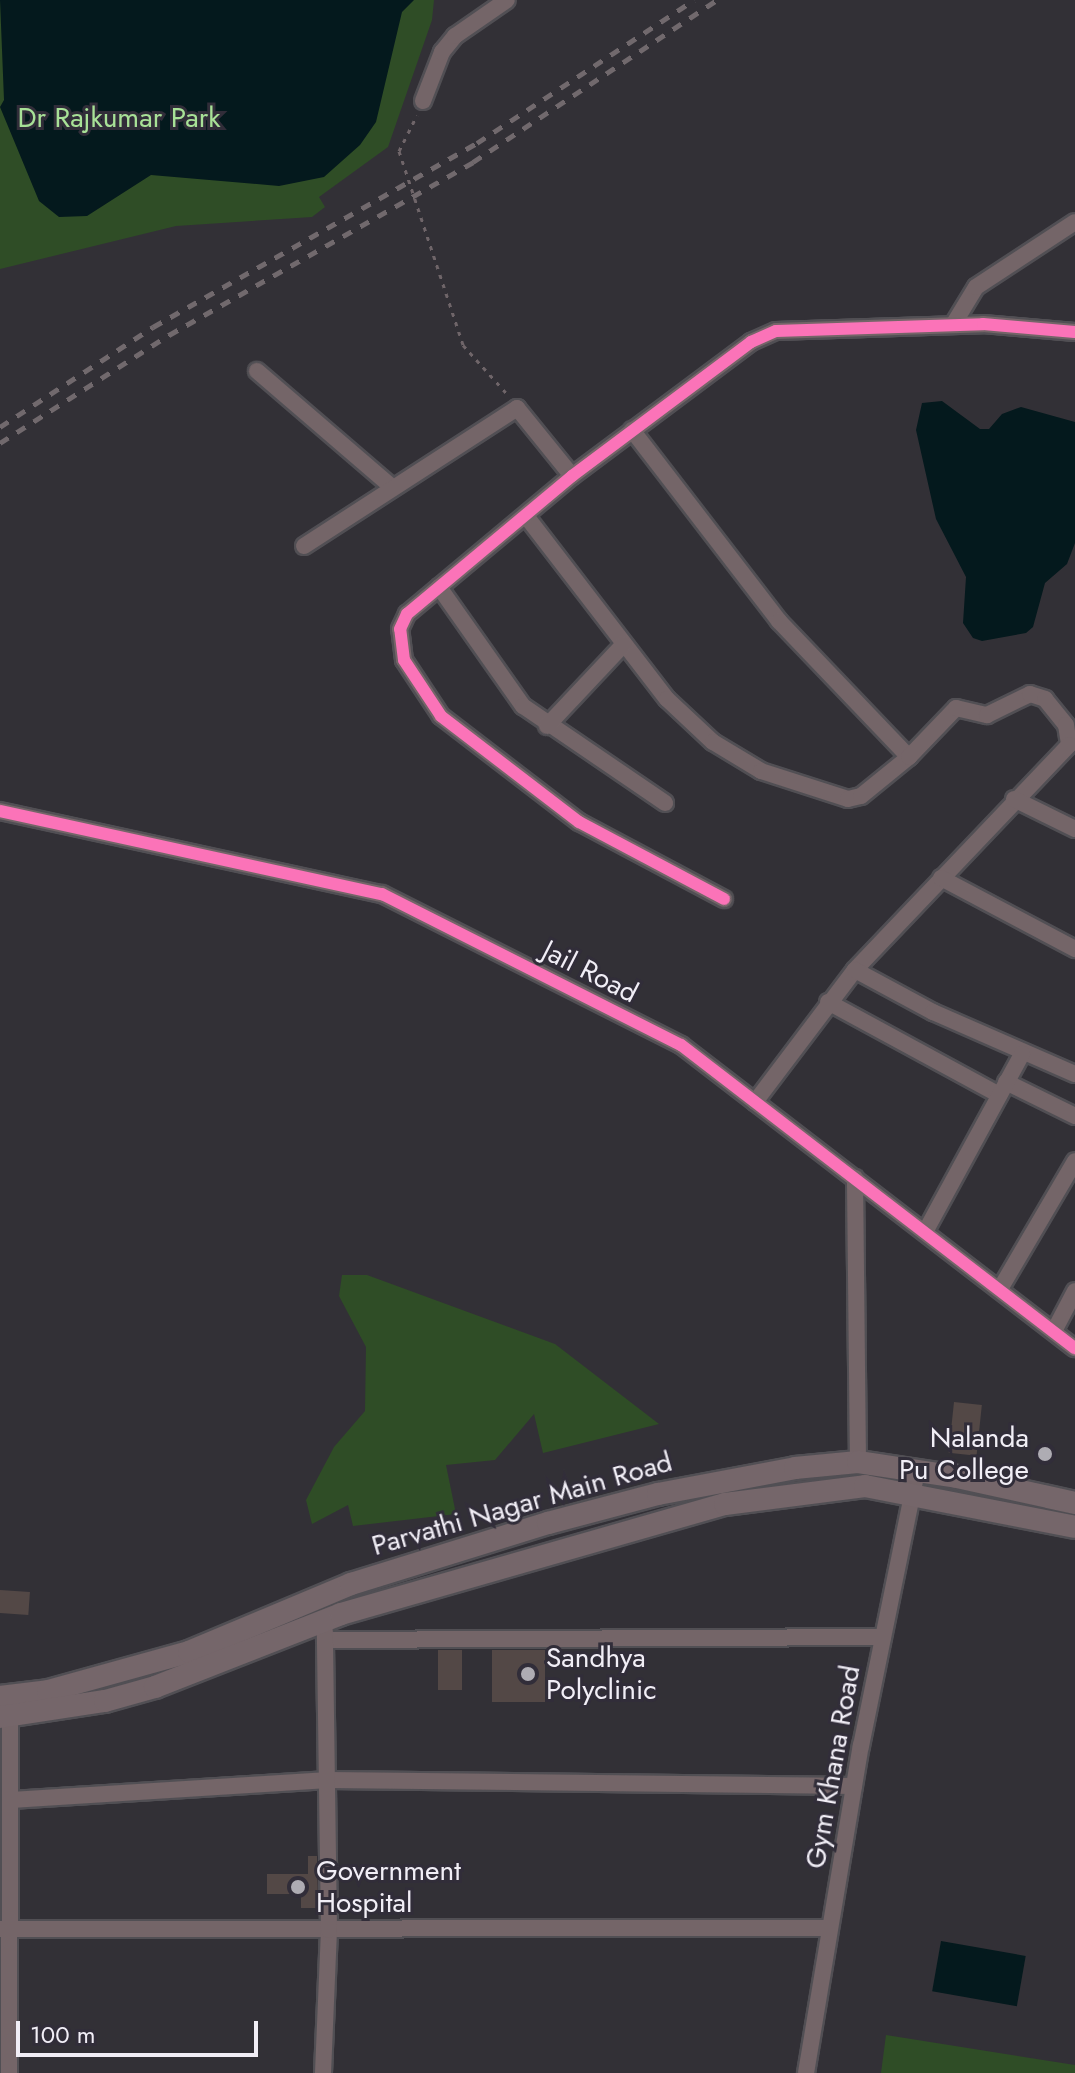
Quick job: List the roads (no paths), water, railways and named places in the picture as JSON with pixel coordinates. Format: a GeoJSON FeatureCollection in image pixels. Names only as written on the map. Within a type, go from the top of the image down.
{"type":"FeatureCollection","features":[{"type":"Feature","properties":{"kind":"main road","name":"Parvathi Nagar Main Road"},"geometry":{"type":"LineString","coordinates":[[3,1710],[48,1691],[189,1652],[326,1595],[658,1494],[795,1468],[858,1462],[916,1482],[1075,1527]]}},
{"type":"Feature","properties":{"kind":"main road","name":"Parvathi Nagar Main Road"},"geometry":{"type":"LineString","coordinates":[[3,1710],[105,1701],[155,1687],[725,1504],[916,1482],[1075,1503]]}},
{"type":"Feature","properties":{"kind":"street"},"geometry":{"type":"LineString","coordinates":[[423,101],[442,52],[455,36],[507,0]]}},
{"type":"Feature","properties":{"kind":"street"},"geometry":{"type":"LineString","coordinates":[[953,325],[976,287],[1075,222]]}},
{"type":"Feature","properties":{"kind":"street"},"geometry":{"type":"LineString","coordinates":[[724,899],[579,822],[441,716],[399,645],[407,614],[572,476],[751,342],[776,331],[953,325],[1075,332]]}},
{"type":"Feature","properties":{"kind":"street"},"geometry":{"type":"LineString","coordinates":[[257,371],[392,487]]}},
{"type":"Feature","properties":{"kind":"street"},"geometry":{"type":"LineString","coordinates":[[304,546],[517,408],[572,476]]}},
{"type":"Feature","properties":{"kind":"street"},"geometry":{"type":"LineString","coordinates":[[632,430],[779,621],[909,757]]}},
{"type":"Feature","properties":{"kind":"street"},"geometry":{"type":"LineString","coordinates":[[526,516],[667,699],[713,742],[761,771],[848,799],[861,796],[909,757],[956,708],[987,715],[1021,697],[1038,696],[1071,738],[855,970],[755,1102]]}},
{"type":"Feature","properties":{"kind":"street"},"geometry":{"type":"LineString","coordinates":[[439,587],[523,706],[547,726],[665,803]]}},
{"type":"Feature","properties":{"kind":"street"},"geometry":{"type":"LineString","coordinates":[[547,726],[624,644]]}},
{"type":"Feature","properties":{"kind":"street"},"geometry":{"type":"LineString","coordinates":[[1014,799],[1075,829]]}},
{"type":"Feature","properties":{"kind":"street","name":"Jail Road"},"geometry":{"type":"LineString","coordinates":[[0,811],[382,894],[681,1045],[1075,1348]]}},
{"type":"Feature","properties":{"kind":"street"},"geometry":{"type":"LineString","coordinates":[[941,878],[1075,949]]}},
{"type":"Feature","properties":{"kind":"street"},"geometry":{"type":"LineString","coordinates":[[855,970],[1022,1054],[1075,1074]]}},
{"type":"Feature","properties":{"kind":"street"},"geometry":{"type":"LineString","coordinates":[[828,1002],[1002,1089],[1075,1116]]}},
{"type":"Feature","properties":{"kind":"street"},"geometry":{"type":"LineString","coordinates":[[925,1232],[1022,1054]]}},
{"type":"Feature","properties":{"kind":"street"},"geometry":{"type":"LineString","coordinates":[[1000,1289],[1075,1161]]}},
{"type":"Feature","properties":{"kind":"street"},"geometry":{"type":"LineString","coordinates":[[855,1178],[858,1462]]}},
{"type":"Feature","properties":{"kind":"street"},"geometry":{"type":"LineString","coordinates":[[1054,1331],[1075,1291]]}},
{"type":"Feature","properties":{"kind":"street","name":"Gym Khana Road"},"geometry":{"type":"LineString","coordinates":[[806,2073],[854,1786],[916,1482]]}},
{"type":"Feature","properties":{"kind":"street"},"geometry":{"type":"LineString","coordinates":[[323,2073],[329,1930],[326,1595]]}},
{"type":"Feature","properties":{"kind":"street"},"geometry":{"type":"LineString","coordinates":[[325,1630],[883,1637]]}},
{"type":"Feature","properties":{"kind":"street"},"geometry":{"type":"LineString","coordinates":[[3,1710],[11,1800],[5,1929],[9,2073]]}},
{"type":"Feature","properties":{"kind":"street"},"geometry":{"type":"LineString","coordinates":[[11,1800],[328,1780],[854,1786]]}},
{"type":"Feature","properties":{"kind":"street"},"geometry":{"type":"LineString","coordinates":[[5,1929],[830,1928]]}},
{"type":"Feature","properties":{"kind":"water","name":"Dr Rajkumar Park"},"geometry":{"type":"Polygon","coordinates":[[[0,0],[414,0],[402,12],[376,122],[360,145],[324,177],[279,186],[151,175],[87,216],[59,217],[39,201],[0,107],[4,100],[0,0]]]}},
{"type":"Feature","properties":{"kind":"water"},"geometry":{"type":"Polygon","coordinates":[[[942,401],[980,429],[989,429],[1002,414],[1021,407],[1075,422],[1075,543],[1067,564],[1045,583],[1033,627],[1026,633],[982,641],[973,638],[963,623],[966,577],[936,519],[916,430],[922,403],[942,401]]]}},
{"type":"Feature","properties":{"kind":"water"},"geometry":{"type":"Polygon","coordinates":[[[941,1941],[1026,1956],[1017,2006],[932,1991],[941,1941]]]}},
{"type":"Feature","properties":{"kind":"railway"},"geometry":{"type":"LineString","coordinates":[[0,427],[153,327],[477,143],[694,0]]}},
{"type":"Feature","properties":{"kind":"railway"},"geometry":{"type":"LineString","coordinates":[[0,443],[169,335],[473,162],[717,0]]}},
{"type":"Feature","properties":{"kind":"place","name":"Nalanda Pu College"},"geometry":{"type":"Point","coordinates":[1045,1454]}},
{"type":"Feature","properties":{"kind":"place","name":"Sandhya Polyclinic"},"geometry":{"type":"Point","coordinates":[528,1674]}},
{"type":"Feature","properties":{"kind":"place","name":"Government Hospital"},"geometry":{"type":"Point","coordinates":[298,1887]}}]}
